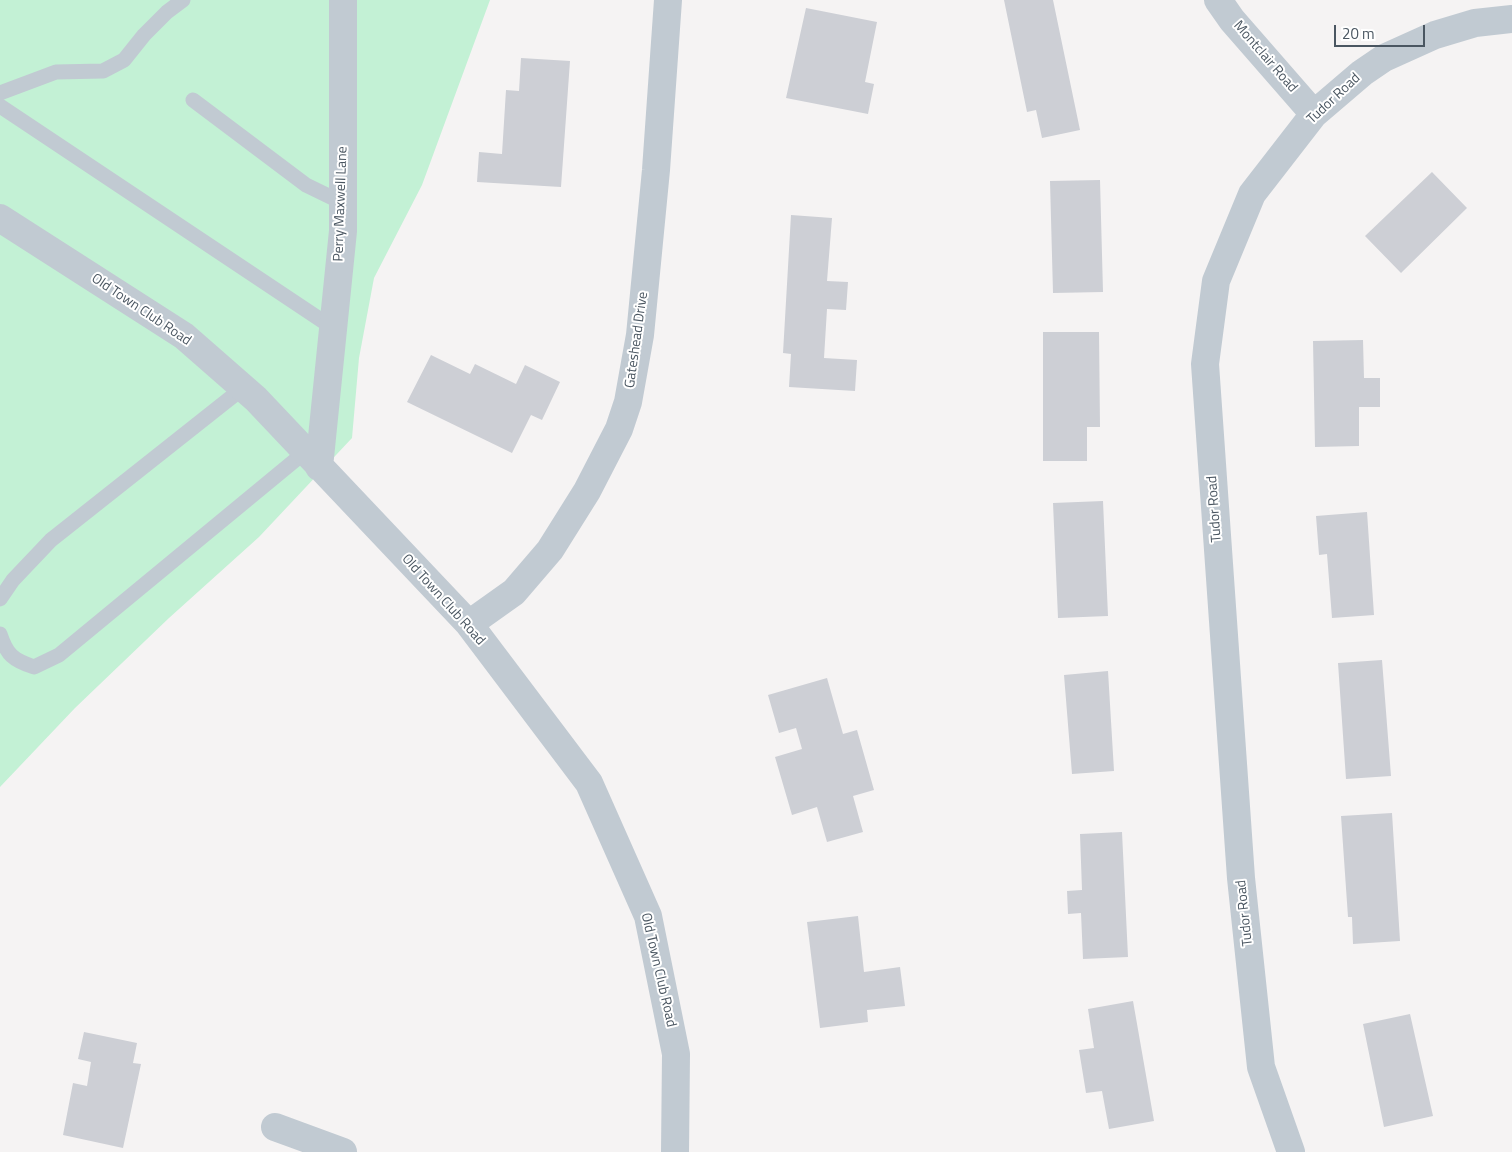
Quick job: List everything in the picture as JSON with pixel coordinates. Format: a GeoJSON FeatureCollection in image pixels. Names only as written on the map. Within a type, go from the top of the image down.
{"type":"FeatureCollection","features":[{"type":"Feature","properties":{"kind":"street","name":"Perry Maxwell Lane"},"geometry":{"type":"LineString","coordinates":[[312,459],[333,328],[343,231],[343,0]]}},
{"type":"Feature","properties":{"kind":"street","name":"Gateshead Drive"},"geometry":{"type":"LineString","coordinates":[[469,624],[514,592],[550,550],[587,491],[619,429],[628,402],[640,335],[656,170],[668,0]]}},
{"type":"Feature","properties":{"kind":"street","name":"Montclair Road"},"geometry":{"type":"LineString","coordinates":[[1218,0],[1232,20],[1314,114]]}},
{"type":"Feature","properties":{"kind":"street","name":"Tudor Road"},"geometry":{"type":"LineString","coordinates":[[1291,1152],[1261,1066],[1241,878],[1205,364],[1216,281],[1252,194],[1314,114],[1362,73],[1384,58],[1435,35],[1475,24],[1512,19]]}},
{"type":"Feature","properties":{"kind":"street","name":"Old Town Club Road"},"geometry":{"type":"LineString","coordinates":[[0,218],[184,336],[243,388],[469,624],[589,783],[648,916],[676,1054],[676,1152]]}},
{"type":"Feature","properties":{"kind":"street"},"geometry":{"type":"LineString","coordinates":[[274,1127],[343,1152]]}},
{"type":"Feature","properties":{"kind":"lane"},"geometry":{"type":"LineString","coordinates":[[0,93],[56,72],[103,71],[124,60],[166,12],[183,0]]}},
{"type":"Feature","properties":{"kind":"lane"},"geometry":{"type":"LineString","coordinates":[[193,100],[306,185],[343,203]]}},
{"type":"Feature","properties":{"kind":"lane"},"geometry":{"type":"LineString","coordinates":[[0,106],[333,328]]}},
{"type":"Feature","properties":{"kind":"lane"},"geometry":{"type":"LineString","coordinates":[[0,600],[13,580],[51,540],[243,388]]}},
{"type":"Feature","properties":{"kind":"lane"},"geometry":{"type":"LineString","coordinates":[[0,634],[5,649],[17,662],[34,667],[59,655],[312,459]]}},
{"type":"Feature","properties":{"kind":"green space"},"geometry":{"type":"Polygon","coordinates":[[[0,0],[490,0],[422,185],[374,278],[359,358],[352,438],[259,537],[169,618],[75,708],[0,787],[0,0]]]}},
{"type":"Feature","properties":{"kind":"building"},"geometry":{"type":"Polygon","coordinates":[[[1004,0],[1053,0],[1080,130],[1042,138],[1036,110],[1027,112],[1004,0]]]}},
{"type":"Feature","properties":{"kind":"building"},"geometry":{"type":"Polygon","coordinates":[[[806,8],[877,22],[865,82],[874,84],[868,114],[786,98],[806,8]]]}},
{"type":"Feature","properties":{"kind":"building"},"geometry":{"type":"Polygon","coordinates":[[[521,58],[570,61],[561,187],[477,182],[479,152],[502,154],[506,90],[519,91],[521,58]]]}},
{"type":"Feature","properties":{"kind":"building"},"geometry":{"type":"Polygon","coordinates":[[[1432,172],[1467,208],[1401,273],[1365,236],[1432,172]]]}},
{"type":"Feature","properties":{"kind":"building"},"geometry":{"type":"Polygon","coordinates":[[[1100,180],[1103,292],[1053,293],[1050,181],[1100,180]]]}},
{"type":"Feature","properties":{"kind":"building"},"geometry":{"type":"Polygon","coordinates":[[[791,215],[832,218],[827,281],[848,282],[846,310],[827,309],[824,358],[857,360],[855,391],[789,387],[791,354],[783,353],[791,215]]]}},
{"type":"Feature","properties":{"kind":"building"},"geometry":{"type":"Polygon","coordinates":[[[1043,332],[1099,332],[1100,427],[1087,427],[1087,461],[1043,461],[1043,332]]]}},
{"type":"Feature","properties":{"kind":"building"},"geometry":{"type":"Polygon","coordinates":[[[1363,340],[1364,378],[1380,378],[1380,407],[1359,407],[1359,446],[1315,447],[1313,341],[1363,340]]]}},
{"type":"Feature","properties":{"kind":"building"},"geometry":{"type":"Polygon","coordinates":[[[431,355],[470,374],[475,364],[516,384],[525,365],[560,382],[542,420],[531,415],[512,453],[407,402],[431,355]]]}},
{"type":"Feature","properties":{"kind":"building"},"geometry":{"type":"Polygon","coordinates":[[[1103,501],[1108,616],[1058,618],[1053,503],[1103,501]]]}},
{"type":"Feature","properties":{"kind":"building"},"geometry":{"type":"Polygon","coordinates":[[[1367,512],[1374,615],[1332,618],[1327,554],[1319,555],[1316,516],[1367,512]]]}},
{"type":"Feature","properties":{"kind":"building"},"geometry":{"type":"Polygon","coordinates":[[[1382,660],[1391,776],[1346,779],[1338,663],[1382,660]]]}},
{"type":"Feature","properties":{"kind":"building"},"geometry":{"type":"Polygon","coordinates":[[[1108,671],[1114,771],[1072,774],[1064,675],[1108,671]]]}},
{"type":"Feature","properties":{"kind":"building"},"geometry":{"type":"Polygon","coordinates":[[[827,678],[843,734],[857,730],[874,790],[853,796],[863,832],[827,842],[817,807],[792,815],[775,757],[802,749],[796,728],[779,733],[768,695],[827,678]]]}},
{"type":"Feature","properties":{"kind":"building"},"geometry":{"type":"Polygon","coordinates":[[[1392,813],[1400,941],[1353,944],[1352,917],[1348,917],[1341,816],[1392,813]]]}},
{"type":"Feature","properties":{"kind":"building"},"geometry":{"type":"Polygon","coordinates":[[[1122,832],[1128,957],[1083,959],[1081,913],[1068,914],[1067,891],[1082,890],[1080,834],[1122,832]]]}},
{"type":"Feature","properties":{"kind":"building"},"geometry":{"type":"Polygon","coordinates":[[[858,916],[864,972],[900,967],[905,1006],[867,1010],[868,1022],[820,1028],[807,922],[858,916]]]}},
{"type":"Feature","properties":{"kind":"building"},"geometry":{"type":"Polygon","coordinates":[[[1133,1001],[1154,1121],[1109,1129],[1102,1091],[1086,1093],[1079,1050],[1094,1048],[1088,1009],[1133,1001]]]}},
{"type":"Feature","properties":{"kind":"building"},"geometry":{"type":"Polygon","coordinates":[[[1410,1014],[1433,1116],[1384,1127],[1363,1024],[1410,1014]]]}},
{"type":"Feature","properties":{"kind":"building"},"geometry":{"type":"Polygon","coordinates":[[[84,1032],[137,1043],[133,1063],[141,1064],[123,1148],[63,1135],[73,1083],[87,1086],[91,1062],[78,1059],[84,1032]]]}}]}
